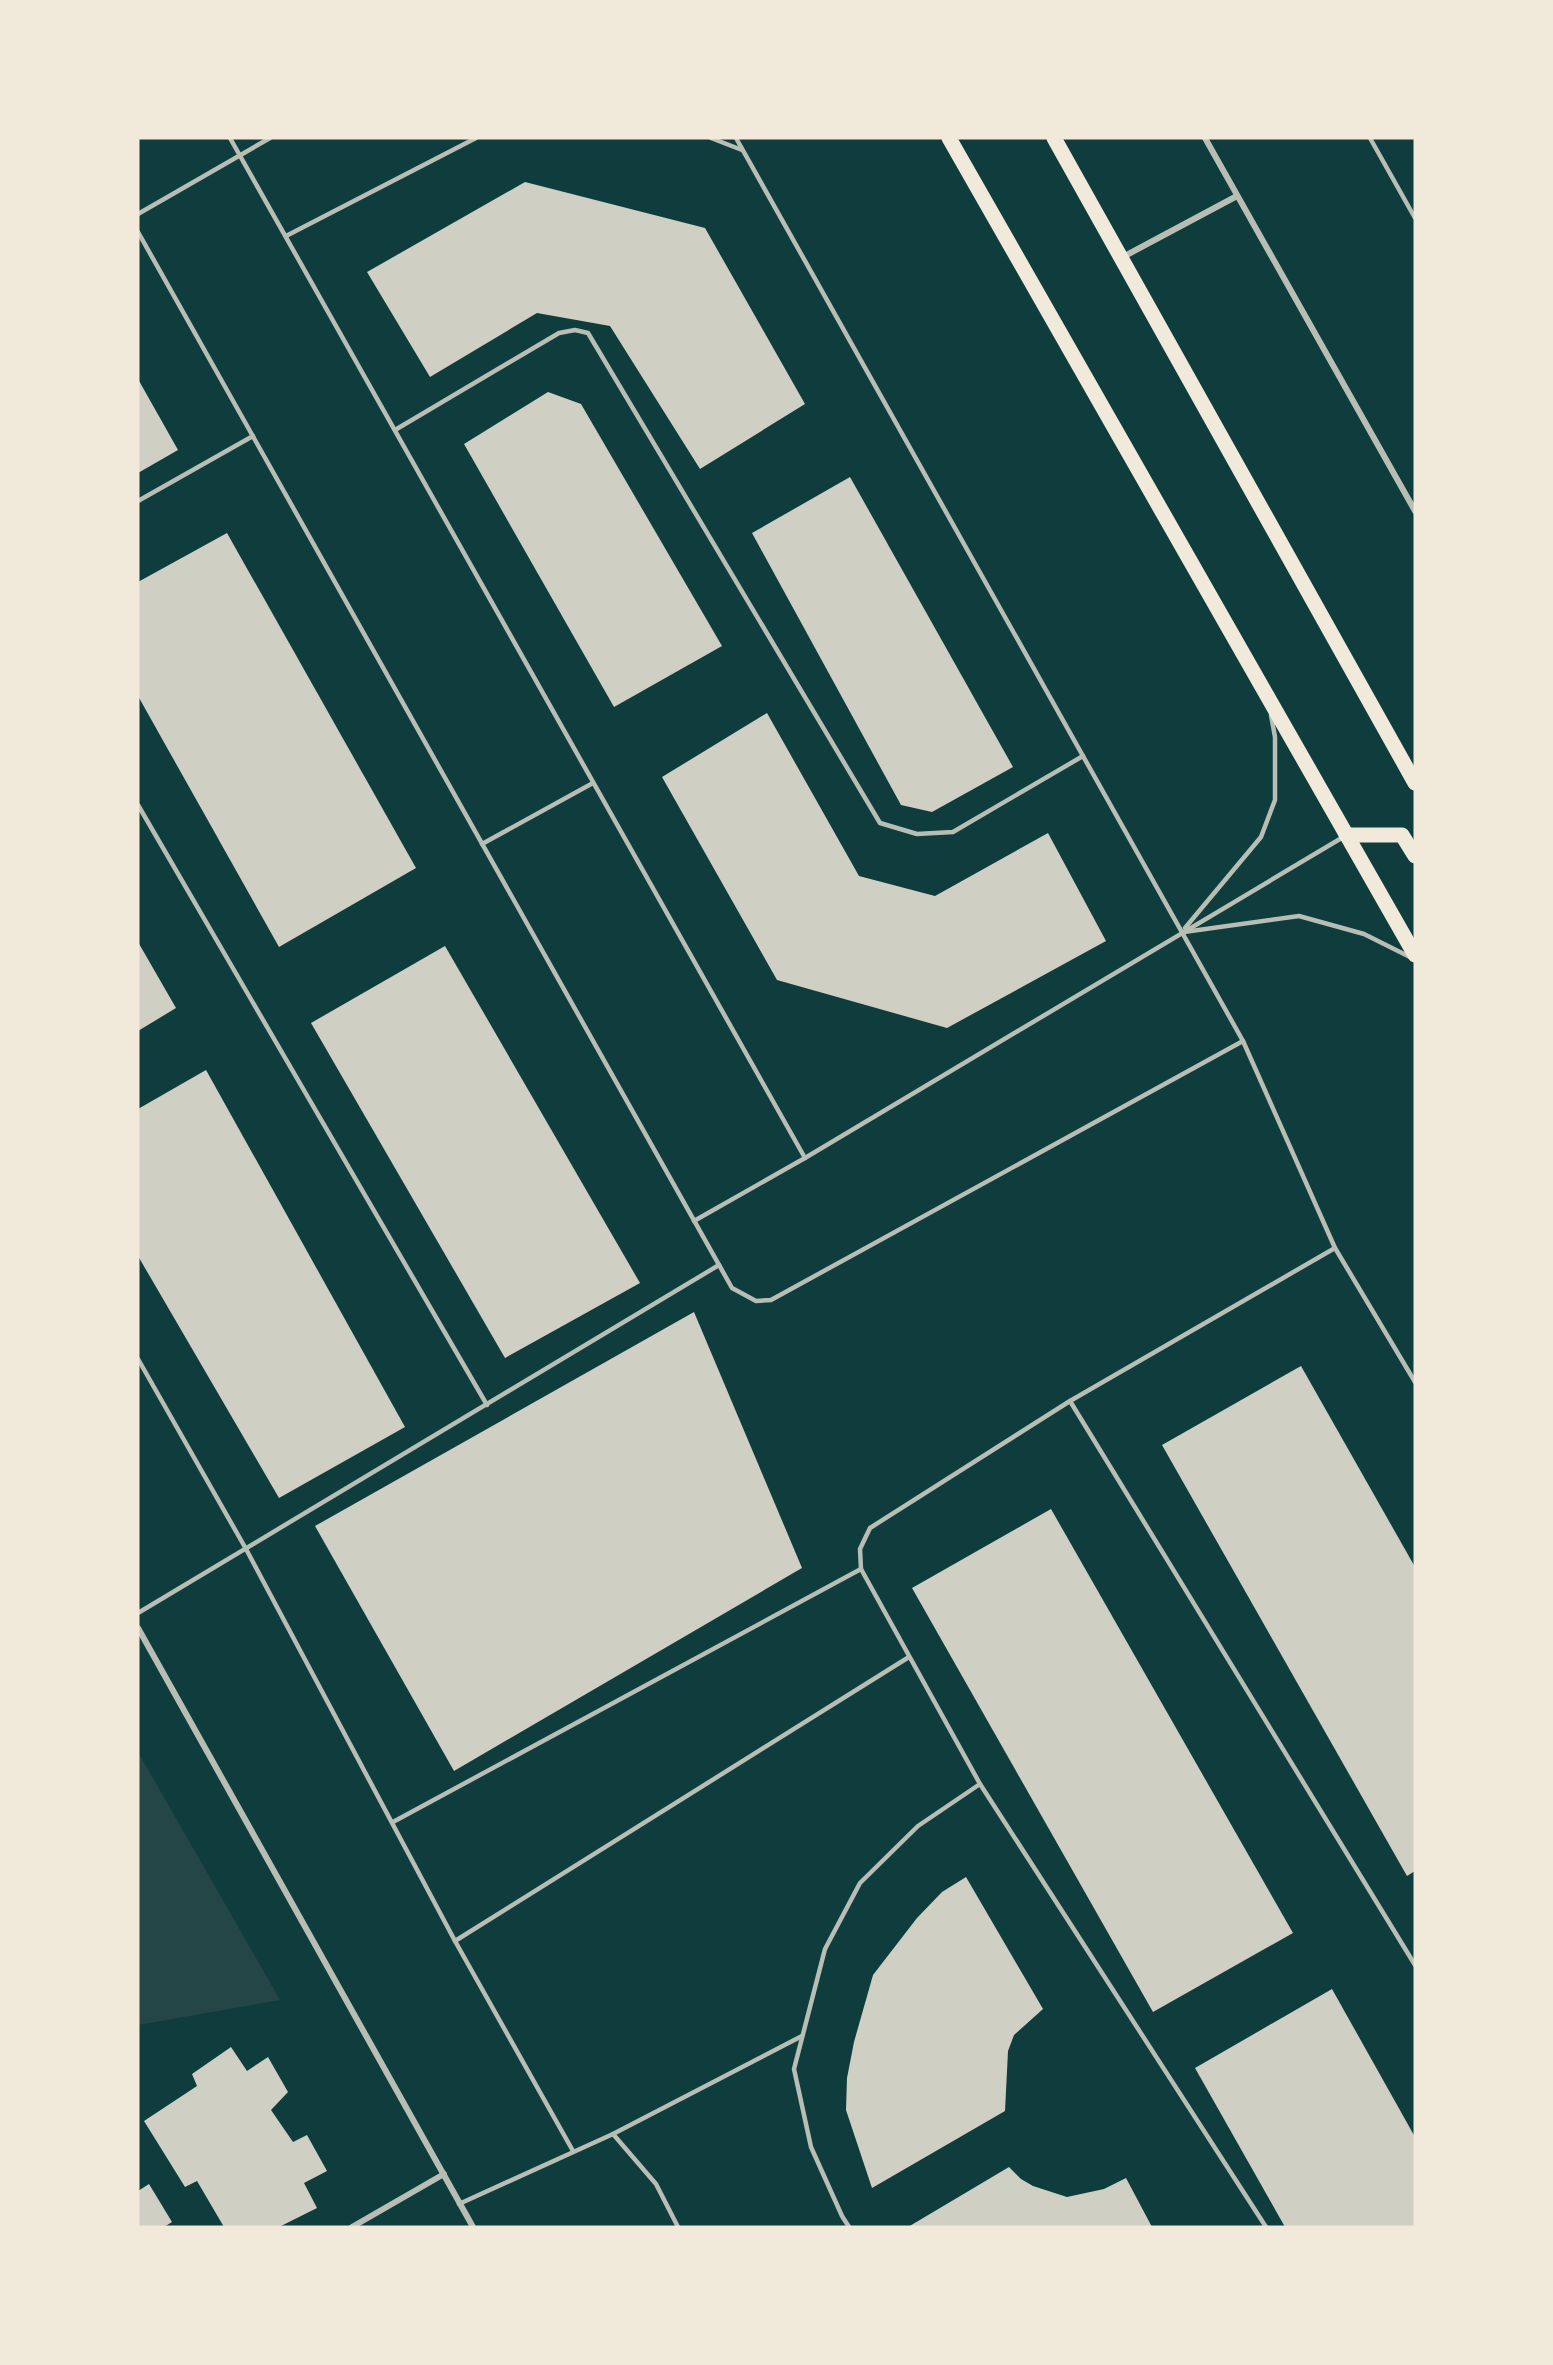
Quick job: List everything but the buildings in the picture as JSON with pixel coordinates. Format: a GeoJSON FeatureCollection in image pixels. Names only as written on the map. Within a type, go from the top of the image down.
{"type":"FeatureCollection","features":[{"type":"Feature","properties":{"kind":"main road"},"geometry":{"type":"LineString","coordinates":[[949,138],[1415,957]]}},
{"type":"Feature","properties":{"kind":"main road"},"geometry":{"type":"LineString","coordinates":[[1054,138],[1415,783]]}},
{"type":"Feature","properties":{"kind":"main road"},"geometry":{"type":"LineString","coordinates":[[1346,835],[1402,835],[1415,856]]}},
{"type":"Feature","properties":{"kind":"street"},"geometry":{"type":"LineString","coordinates":[[1205,138],[1415,511]]}},
{"type":"Feature","properties":{"kind":"street"},"geometry":{"type":"LineString","coordinates":[[1121,258],[1237,196]]}},
{"type":"Feature","properties":{"kind":"street"},"geometry":{"type":"LineString","coordinates":[[138,1628],[473,2227]]}},
{"type":"Feature","properties":{"kind":"street"},"geometry":{"type":"LineString","coordinates":[[352,2227],[444,2174]]}},
{"type":"Feature","properties":{"kind":"lane"},"geometry":{"type":"LineString","coordinates":[[230,138],[805,1158]]}},
{"type":"Feature","properties":{"kind":"lane"},"geometry":{"type":"LineString","coordinates":[[138,214],[270,138]]}},
{"type":"Feature","properties":{"kind":"lane"},"geometry":{"type":"LineString","coordinates":[[286,236],[476,138]]}},
{"type":"Feature","properties":{"kind":"lane"},"geometry":{"type":"LineString","coordinates":[[711,138],[743,151]]}},
{"type":"Feature","properties":{"kind":"lane"},"geometry":{"type":"LineString","coordinates":[[736,138],[1243,1041],[1335,1248],[1415,1382]]}},
{"type":"Feature","properties":{"kind":"lane"},"geometry":{"type":"LineString","coordinates":[[1370,138],[1415,218]]}},
{"type":"Feature","properties":{"kind":"lane"},"geometry":{"type":"LineString","coordinates":[[138,232],[732,1288],[756,1301],[771,1300],[1243,1041]]}},
{"type":"Feature","properties":{"kind":"lane"},"geometry":{"type":"LineString","coordinates":[[394,430],[560,333],[575,330],[588,333],[880,823],[916,834],[953,832],[1083,756]]}},
{"type":"Feature","properties":{"kind":"lane"},"geometry":{"type":"LineString","coordinates":[[138,501],[253,436]]}},
{"type":"Feature","properties":{"kind":"lane"},"geometry":{"type":"LineString","coordinates":[[1182,933],[1261,837],[1275,800],[1275,737],[1268,698]]}},
{"type":"Feature","properties":{"kind":"lane"},"geometry":{"type":"LineString","coordinates":[[482,844],[594,783]]}},
{"type":"Feature","properties":{"kind":"lane"},"geometry":{"type":"LineString","coordinates":[[138,804],[487,1405]]}},
{"type":"Feature","properties":{"kind":"lane"},"geometry":{"type":"LineString","coordinates":[[694,1221],[805,1158],[1346,835]]}},
{"type":"Feature","properties":{"kind":"lane"},"geometry":{"type":"LineString","coordinates":[[1182,933],[1299,916],[1364,934],[1415,957]]}},
{"type":"Feature","properties":{"kind":"lane"},"geometry":{"type":"LineString","coordinates":[[1266,2227],[980,1784],[861,1569],[860,1549],[870,1528],[1070,1401],[1335,1248]]}},
{"type":"Feature","properties":{"kind":"lane"},"geometry":{"type":"LineString","coordinates":[[138,1613],[719,1265]]}},
{"type":"Feature","properties":{"kind":"lane"},"geometry":{"type":"LineString","coordinates":[[138,1359],[246,1548],[455,1941],[573,2151]]}},
{"type":"Feature","properties":{"kind":"lane"},"geometry":{"type":"LineString","coordinates":[[1070,1401],[1415,1965]]}},
{"type":"Feature","properties":{"kind":"lane"},"geometry":{"type":"LineString","coordinates":[[393,1822],[861,1569]]}},
{"type":"Feature","properties":{"kind":"lane"},"geometry":{"type":"LineString","coordinates":[[455,1941],[909,1657]]}},
{"type":"Feature","properties":{"kind":"lane"},"geometry":{"type":"LineString","coordinates":[[849,2227],[811,2147],[794,2069],[825,1949],[860,1883],[918,1826],[980,1784]]}},
{"type":"Feature","properties":{"kind":"lane"},"geometry":{"type":"LineString","coordinates":[[459,2204],[613,2134],[802,2036]]}},
{"type":"Feature","properties":{"kind":"lane"},"geometry":{"type":"LineString","coordinates":[[613,2134],[656,2184],[678,2227]]}},
{"type":"Feature","properties":{"kind":"shaded area"},"geometry":{"type":"Polygon","coordinates":[[[138,1752],[280,2000],[138,2025],[138,1752]]]}}]}
